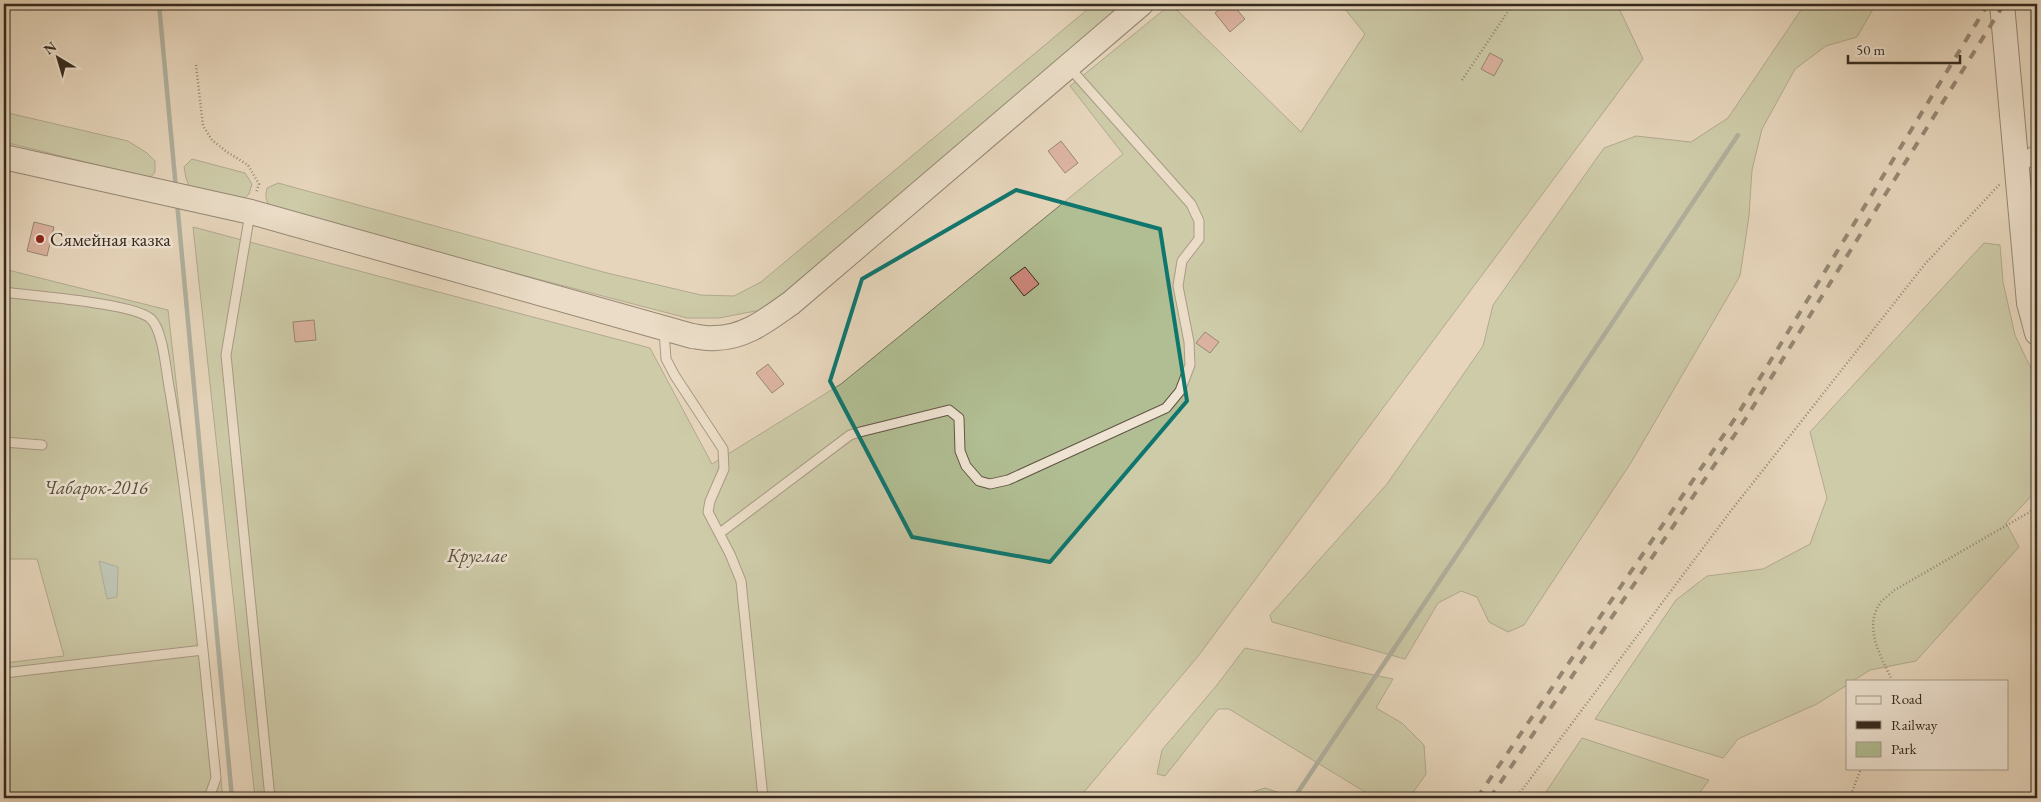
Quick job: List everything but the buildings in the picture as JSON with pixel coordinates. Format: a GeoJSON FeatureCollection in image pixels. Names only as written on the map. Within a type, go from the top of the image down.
{"type":"FeatureCollection","features":[{"type":"Feature","properties":{"kind":"street"},"geometry":{"type":"LineString","coordinates":[[4,157],[250,212],[692,336],[716,339],[758,326],[791,303],[1141,4]]}},
{"type":"Feature","properties":{"kind":"street"},"geometry":{"type":"LineString","coordinates":[[2002,4],[2029,303],[2037,333]]}},
{"type":"Feature","properties":{"kind":"street"},"geometry":{"type":"LineString","coordinates":[[2016,166],[2037,153]]}},
{"type":"Feature","properties":{"kind":"lane"},"geometry":{"type":"LineString","coordinates":[[720,533],[850,435],[949,410],[959,418],[960,451],[966,466],[979,481],[990,484],[1008,480],[1166,408],[1180,391],[1190,366],[1189,342],[1178,286],[1182,261],[1199,239],[1199,221],[1192,204],[1068,66]]}},
{"type":"Feature","properties":{"kind":"lane"},"geometry":{"type":"LineString","coordinates":[[250,212],[226,355],[270,798]]}},
{"type":"Feature","properties":{"kind":"lane"},"geometry":{"type":"LineString","coordinates":[[4,292],[126,308],[151,319],[156,327],[161,341],[174,421],[203,650],[216,778],[209,798]]}},
{"type":"Feature","properties":{"kind":"lane"},"geometry":{"type":"LineString","coordinates":[[664,328],[666,359],[674,376],[723,449],[724,469],[710,502],[708,512],[720,533],[741,581],[763,798]]}},
{"type":"Feature","properties":{"kind":"lane"},"geometry":{"type":"LineString","coordinates":[[4,442],[42,445]]}},
{"type":"Feature","properties":{"kind":"lane"},"geometry":{"type":"LineString","coordinates":[[4,673],[203,650]]}},
{"type":"Feature","properties":{"kind":"path"},"geometry":{"type":"LineString","coordinates":[[1462,80],[1513,4]]}},
{"type":"Feature","properties":{"kind":"path"},"geometry":{"type":"LineString","coordinates":[[196,64],[203,126],[212,140],[248,166],[259,184],[250,212]]}},
{"type":"Feature","properties":{"kind":"path"},"geometry":{"type":"LineString","coordinates":[[1516,798],[1730,512],[1925,264],[2016,166]]}},
{"type":"Feature","properties":{"kind":"path"},"geometry":{"type":"LineString","coordinates":[[1891,680],[1873,639],[1875,617],[1881,602],[1893,591],[2037,506]]}},
{"type":"Feature","properties":{"kind":"path"},"geometry":{"type":"LineString","coordinates":[[1850,798],[1860,770]]}},
{"type":"Feature","properties":{"kind":"highlighted area"},"geometry":{"type":"Polygon","coordinates":[[[1016,190],[1160,229],[1187,401],[1050,562],[912,537],[830,381],[862,279],[1016,190]]]}},
{"type":"Feature","properties":{"kind":"green space"},"geometry":{"type":"Polygon","coordinates":[[[1094,4],[1127,4],[789,295],[761,310],[719,318],[687,318],[277,211],[271,207],[266,199],[267,188],[278,183],[607,273],[701,295],[734,296],[761,282],[1094,4]]]}},
{"type":"Feature","properties":{"kind":"green space","name":"Круглае"},"geometry":{"type":"Polygon","coordinates":[[[1171,4],[1301,132],[1365,34],[1341,4],[1617,4],[1643,59],[1199,655],[1079,798],[255,798],[193,227],[650,348],[712,464],[841,384],[1123,154],[1070,86],[1171,4]]]}},
{"type":"Feature","properties":{"kind":"green space"},"geometry":{"type":"Polygon","coordinates":[[[1805,4],[1876,4],[1857,37],[1826,46],[1795,69],[1762,129],[1752,170],[1749,216],[1740,276],[1632,461],[1524,625],[1508,632],[1489,622],[1477,597],[1461,591],[1438,603],[1405,659],[1272,622],[1270,615],[1387,484],[1483,346],[1493,305],[1604,148],[1636,136],[1691,142],[1728,118],[1805,4]]]}},
{"type":"Feature","properties":{"kind":"green space"},"geometry":{"type":"Polygon","coordinates":[[[4,112],[128,141],[147,153],[155,161],[155,172],[150,178],[4,142],[4,112]]]}},
{"type":"Feature","properties":{"kind":"green space"},"geometry":{"type":"Polygon","coordinates":[[[192,159],[245,173],[252,184],[249,194],[242,200],[190,188],[184,167],[192,159]]]}},
{"type":"Feature","properties":{"kind":"green space"},"geometry":{"type":"Polygon","coordinates":[[[2037,175],[2037,260],[2034,247],[2031,188],[2037,175]]]}},
{"type":"Feature","properties":{"kind":"green space"},"geometry":{"type":"Polygon","coordinates":[[[1984,243],[2000,245],[2003,282],[2015,335],[2037,381],[2037,490],[2006,523],[2019,547],[1916,661],[1870,670],[1855,680],[1846,680],[1846,686],[1817,704],[1738,739],[1723,758],[1595,719],[1676,600],[1707,576],[1763,569],[1810,544],[1827,498],[1810,432],[1984,243]]]}},
{"type":"Feature","properties":{"kind":"green space","name":"Чабарок-2016"},"geometry":{"type":"Polygon","coordinates":[[[4,269],[168,310],[223,798],[4,798],[4,663],[64,656],[37,559],[4,559],[4,269]]]}},
{"type":"Feature","properties":{"kind":"green space"},"geometry":{"type":"Polygon","coordinates":[[[1245,648],[1393,679],[1376,708],[1402,723],[1424,745],[1426,774],[1409,798],[1375,798],[1229,709],[1218,709],[1165,776],[1157,774],[1162,750],[1217,685],[1245,648]]]}},
{"type":"Feature","properties":{"kind":"green space"},"geometry":{"type":"Polygon","coordinates":[[[1582,738],[1709,780],[1696,798],[1542,798],[1582,738]]]}},
{"type":"Feature","properties":{"kind":"green space"},"geometry":{"type":"Polygon","coordinates":[[[1265,788],[1295,798],[1233,798],[1265,788]]]}},
{"type":"Feature","properties":{"kind":"water"},"geometry":{"type":"Polygon","coordinates":[[[99,561],[118,567],[117,597],[107,599],[99,561]]]}},
{"type":"Feature","properties":{"kind":"waterway"},"geometry":{"type":"LineString","coordinates":[[159,4],[176,189]]}},
{"type":"Feature","properties":{"kind":"waterway"},"geometry":{"type":"LineString","coordinates":[[1294,798],[1738,135]]}},
{"type":"Feature","properties":{"kind":"waterway"},"geometry":{"type":"LineString","coordinates":[[177,202],[232,798]]}},
{"type":"Feature","properties":{"kind":"railway"},"geometry":{"type":"LineString","coordinates":[[1477,798],[1738,414],[1988,4]]}},
{"type":"Feature","properties":{"kind":"railway"},"geometry":{"type":"LineString","coordinates":[[1490,798],[1746,418],[2004,4]]}},
{"type":"Feature","properties":{"kind":"place","name":"Сямейная казка"},"geometry":{"type":"Point","coordinates":[40,239]}}]}
